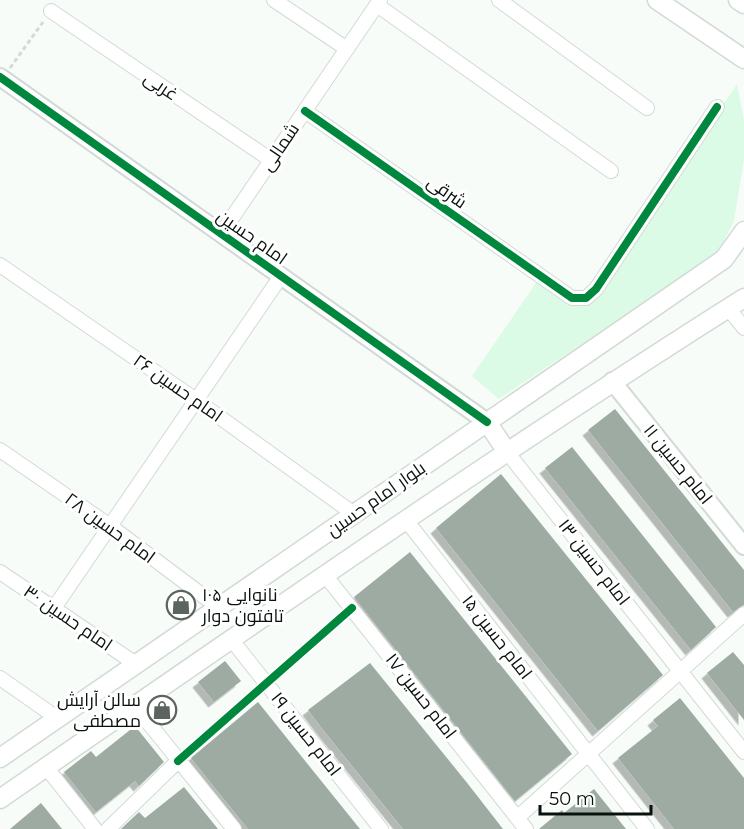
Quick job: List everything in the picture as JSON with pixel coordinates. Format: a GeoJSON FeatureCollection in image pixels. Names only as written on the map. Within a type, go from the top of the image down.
{"type":"FeatureCollection","features":[{"type":"Feature","properties":{"kind":"main road"},"geometry":{"type":"LineString","coordinates":[[657,0],[744,59]]}},
{"type":"Feature","properties":{"kind":"main road"},"geometry":{"type":"LineString","coordinates":[[738,0],[744,4]]}},
{"type":"Feature","properties":{"kind":"main road","name":"بلوار امام حسین"},"geometry":{"type":"LineString","coordinates":[[0,758],[724,259],[744,231]]}},
{"type":"Feature","properties":{"kind":"main road","name":"بلوار امام حسین"},"geometry":{"type":"LineString","coordinates":[[0,799],[231,639],[612,381],[744,298]]}},
{"type":"Feature","properties":{"kind":"main road"},"geometry":{"type":"LineString","coordinates":[[487,422],[507,452]]}},
{"type":"Feature","properties":{"kind":"street"},"geometry":{"type":"LineString","coordinates":[[274,0],[347,49]]}},
{"type":"Feature","properties":{"kind":"street"},"geometry":{"type":"LineString","coordinates":[[499,0],[647,108]]}},
{"type":"Feature","properties":{"kind":"street"},"geometry":{"type":"LineString","coordinates":[[378,3],[611,171]]}},
{"type":"Feature","properties":{"kind":"street","name":"شمالی"},"geometry":{"type":"LineString","coordinates":[[221,234],[378,3]]}},
{"type":"Feature","properties":{"kind":"street","name":"غربی"},"geometry":{"type":"LineString","coordinates":[[51,11],[271,160]]}},
{"type":"Feature","properties":{"kind":"street","name":"امام حسین"},"geometry":{"type":"LineString","coordinates":[[1,78],[487,422]]}},
{"type":"Feature","properties":{"kind":"street","name":"شرقی"},"geometry":{"type":"LineString","coordinates":[[305,111],[572,298],[586,298],[596,289],[717,107]]}},
{"type":"Feature","properties":{"kind":"street","name":"امام حسین ۲۶"},"geometry":{"type":"LineString","coordinates":[[0,265],[196,400],[354,514]]}},
{"type":"Feature","properties":{"kind":"street"},"geometry":{"type":"LineString","coordinates":[[54,608],[281,276]]}},
{"type":"Feature","properties":{"kind":"street"},"geometry":{"type":"LineString","coordinates":[[728,308],[744,328]]}},
{"type":"Feature","properties":{"kind":"street","name":"امام حسین ۱۱"},"geometry":{"type":"LineString","coordinates":[[612,381],[744,546]]}},
{"type":"Feature","properties":{"kind":"street","name":"امام حسین ۲۸"},"geometry":{"type":"LineString","coordinates":[[0,450],[110,526],[218,607]]}},
{"type":"Feature","properties":{"kind":"street","name":"امام حسین ۱۳"},"geometry":{"type":"LineString","coordinates":[[507,452],[744,752]]}},
{"type":"Feature","properties":{"kind":"street","name":"امام حسین ۱۵"},"geometry":{"type":"LineString","coordinates":[[406,520],[647,829]]}},
{"type":"Feature","properties":{"kind":"street","name":"امام حسین ۳۰"},"geometry":{"type":"LineString","coordinates":[[0,572],[136,664]]}},
{"type":"Feature","properties":{"kind":"street","name":"امام حسین ۱۷"},"geometry":{"type":"LineString","coordinates":[[325,575],[526,829]]}},
{"type":"Feature","properties":{"kind":"street"},"geometry":{"type":"LineString","coordinates":[[517,818],[744,614]]}},
{"type":"Feature","properties":{"kind":"street","name":"امام حسین ۱۹"},"geometry":{"type":"LineString","coordinates":[[231,639],[381,829]]}},
{"type":"Feature","properties":{"kind":"street"},"geometry":{"type":"LineString","coordinates":[[0,678],[57,718]]}},
{"type":"Feature","properties":{"kind":"street"},"geometry":{"type":"LineString","coordinates":[[135,706],[234,829]]}},
{"type":"Feature","properties":{"kind":"street"},"geometry":{"type":"LineString","coordinates":[[108,829],[178,761]]}},
{"type":"Feature","properties":{"kind":"street"},"geometry":{"type":"LineString","coordinates":[[46,767],[95,829]]}},
{"type":"Feature","properties":{"kind":"path"},"geometry":{"type":"LineString","coordinates":[[1,78],[51,11]]}},
{"type":"Feature","properties":{"kind":"green space"},"geometry":{"type":"Polygon","coordinates":[[[737,84],[744,120],[744,160],[734,221],[718,253],[499,399],[472,376],[536,283],[558,297],[573,303],[581,304],[596,296],[737,84]]]}},
{"type":"Feature","properties":{"kind":"building"},"geometry":{"type":"Polygon","coordinates":[[[615,409],[744,570],[744,605],[733,612],[588,430],[615,409]]]}},
{"type":"Feature","properties":{"kind":"building"},"geometry":{"type":"Polygon","coordinates":[[[572,447],[716,627],[691,650],[545,468],[572,447]]]}},
{"type":"Feature","properties":{"kind":"building"},"geometry":{"type":"Polygon","coordinates":[[[501,474],[663,675],[598,731],[436,528],[501,474]]]}},
{"type":"Feature","properties":{"kind":"building"},"geometry":{"type":"Polygon","coordinates":[[[410,552],[572,754],[515,801],[354,597],[410,552]]]}},
{"type":"Feature","properties":{"kind":"building"},"geometry":{"type":"Polygon","coordinates":[[[733,652],[744,665],[744,720],[707,673],[733,652]]]}},
{"type":"Feature","properties":{"kind":"building"},"geometry":{"type":"Polygon","coordinates":[[[225,661],[241,681],[214,702],[198,682],[225,661]]]}},
{"type":"Feature","properties":{"kind":"building"},"geometry":{"type":"Polygon","coordinates":[[[370,663],[503,829],[403,829],[324,731],[308,710],[370,663]]]}},
{"type":"Feature","properties":{"kind":"building"},"geometry":{"type":"Polygon","coordinates":[[[680,698],[744,778],[744,829],[674,829],[618,758],[658,726],[653,720],[680,698]]]}},
{"type":"Feature","properties":{"kind":"building"},"geometry":{"type":"Polygon","coordinates":[[[258,702],[360,829],[248,829],[223,798],[191,758],[258,702]]]}},
{"type":"Feature","properties":{"kind":"building"},"geometry":{"type":"Polygon","coordinates":[[[135,726],[164,762],[139,786],[135,781],[96,812],[64,772],[91,751],[96,757],[135,726]]]}},
{"type":"Feature","properties":{"kind":"building"},"geometry":{"type":"Polygon","coordinates":[[[184,787],[218,829],[121,829],[139,812],[145,818],[184,787]]]}},
{"type":"Feature","properties":{"kind":"building"},"geometry":{"type":"Polygon","coordinates":[[[594,789],[626,829],[539,829],[562,810],[564,813],[594,789]]]}},
{"type":"Feature","properties":{"kind":"building"},"geometry":{"type":"Polygon","coordinates":[[[41,803],[62,829],[10,829],[41,803]]]}},
{"type":"Feature","properties":{"kind":"cycle path"},"geometry":{"type":"LineString","coordinates":[[0,77],[487,422]]}},
{"type":"Feature","properties":{"kind":"cycle path"},"geometry":{"type":"LineString","coordinates":[[305,111],[572,298],[586,298],[596,289],[717,107]]}},
{"type":"Feature","properties":{"kind":"cycle path"},"geometry":{"type":"LineString","coordinates":[[178,761],[352,608]]}},
{"type":"Feature","properties":{"kind":"place","name":"نانوایی ۱۰۵ تافتون دوار"},"geometry":{"type":"Point","coordinates":[181,605]}},
{"type":"Feature","properties":{"kind":"place","name":"سالن آرایش مصطفی"},"geometry":{"type":"Point","coordinates":[162,710]}}]}
